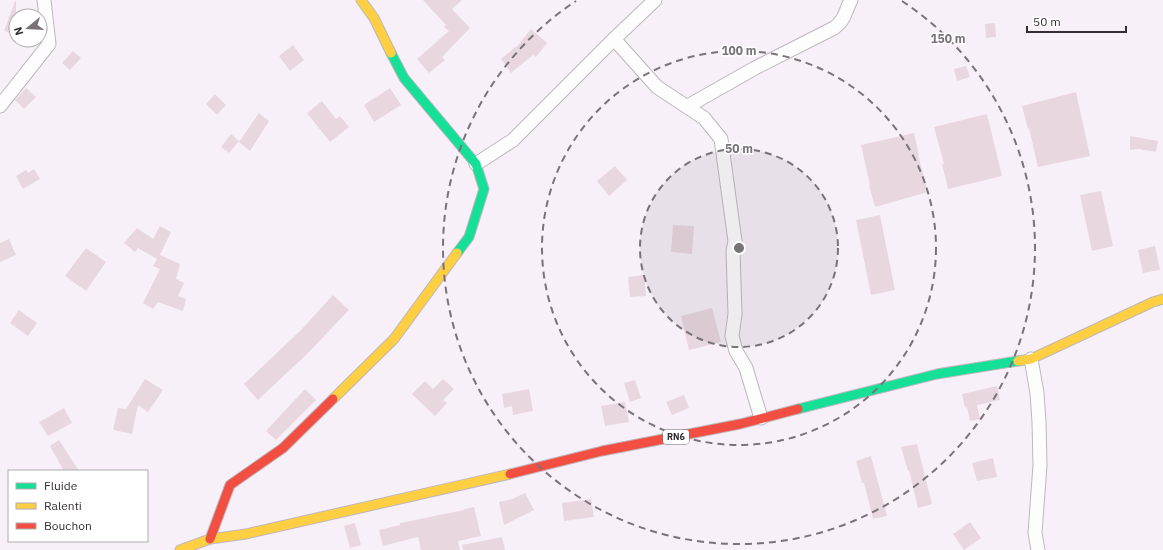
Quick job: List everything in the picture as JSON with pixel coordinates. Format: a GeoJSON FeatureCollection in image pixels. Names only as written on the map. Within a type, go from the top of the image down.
{"type":"FeatureCollection","features":[{"type":"Feature","properties":{"kind":"main road"},"geometry":{"type":"LineString","coordinates":[[210,539],[230,485],[283,448],[394,339],[469,237],[484,189],[476,164],[404,78],[374,18],[361,0]]}},
{"type":"Feature","properties":{"kind":"main road","name":"RN6"},"geometry":{"type":"LineString","coordinates":[[180,550],[210,539],[246,534],[506,475],[602,451],[740,424],[937,374],[1031,359],[1153,302],[1163,299]]}},
{"type":"Feature","properties":{"kind":"street"},"geometry":{"type":"LineString","coordinates":[[0,106],[48,44],[44,0]]}},
{"type":"Feature","properties":{"kind":"street"},"geometry":{"type":"LineString","coordinates":[[476,164],[513,140],[614,38],[655,0]]}},
{"type":"Feature","properties":{"kind":"street"},"geometry":{"type":"LineString","coordinates":[[688,106],[755,68],[834,28],[844,18],[851,0]]}},
{"type":"Feature","properties":{"kind":"street"},"geometry":{"type":"LineString","coordinates":[[614,38],[657,87],[688,106],[704,118],[721,139],[735,241],[733,251],[735,314],[732,336],[736,351],[746,368],[761,418]]}},
{"type":"Feature","properties":{"kind":"street"},"geometry":{"type":"LineString","coordinates":[[1031,359],[1037,393],[1039,429],[1040,465],[1034,532],[1038,550]]}},
{"type":"Feature","properties":{"kind":"building"},"geometry":{"type":"Polygon","coordinates":[[[423,0],[462,0],[452,9],[470,28],[442,57],[445,60],[429,73],[417,59],[449,31],[444,27],[446,25],[423,0]]]}},
{"type":"Feature","properties":{"kind":"building"},"geometry":{"type":"Polygon","coordinates":[[[15,1],[16,1],[16,8],[12,8],[15,1]]]}},
{"type":"Feature","properties":{"kind":"building"},"geometry":{"type":"Polygon","coordinates":[[[8,20],[8,32],[4,31],[8,20]]]}},
{"type":"Feature","properties":{"kind":"building"},"geometry":{"type":"Polygon","coordinates":[[[995,23],[996,37],[986,38],[985,24],[995,23]]]}},
{"type":"Feature","properties":{"kind":"building"},"geometry":{"type":"Polygon","coordinates":[[[531,29],[547,43],[536,57],[533,55],[511,73],[501,59],[518,45],[531,29]]]}},
{"type":"Feature","properties":{"kind":"building"},"geometry":{"type":"Polygon","coordinates":[[[293,45],[304,60],[290,71],[279,56],[293,45]]]}},
{"type":"Feature","properties":{"kind":"building"},"geometry":{"type":"Polygon","coordinates":[[[73,51],[81,58],[70,70],[62,63],[73,51]]]}},
{"type":"Feature","properties":{"kind":"building"},"geometry":{"type":"Polygon","coordinates":[[[966,66],[970,77],[957,81],[954,69],[966,66]]]}},
{"type":"Feature","properties":{"kind":"building"},"geometry":{"type":"Polygon","coordinates":[[[26,88],[36,97],[24,109],[15,100],[26,88]]]}},
{"type":"Feature","properties":{"kind":"building"},"geometry":{"type":"Polygon","coordinates":[[[390,88],[401,105],[374,122],[364,105],[390,88]]]}},
{"type":"Feature","properties":{"kind":"building"},"geometry":{"type":"Polygon","coordinates":[[[1076,92],[1090,156],[1038,167],[1022,106],[1076,92]]]}},
{"type":"Feature","properties":{"kind":"building"},"geometry":{"type":"Polygon","coordinates":[[[215,94],[226,105],[217,115],[206,104],[215,94]]]}},
{"type":"Feature","properties":{"kind":"building"},"geometry":{"type":"Polygon","coordinates":[[[322,101],[336,119],[340,116],[349,127],[330,142],[307,113],[322,101]]]}},
{"type":"Feature","properties":{"kind":"building"},"geometry":{"type":"Polygon","coordinates":[[[259,113],[269,121],[250,151],[239,142],[259,113]]]}},
{"type":"Feature","properties":{"kind":"building"},"geometry":{"type":"Polygon","coordinates":[[[987,114],[1002,176],[948,189],[942,164],[944,164],[934,127],[987,114]]]}},
{"type":"Feature","properties":{"kind":"building"},"geometry":{"type":"Polygon","coordinates":[[[914,133],[928,192],[875,207],[861,145],[914,133]]]}},
{"type":"Feature","properties":{"kind":"building"},"geometry":{"type":"Polygon","coordinates":[[[231,134],[239,141],[229,153],[221,147],[231,134]]]}},
{"type":"Feature","properties":{"kind":"building"},"geometry":{"type":"Polygon","coordinates":[[[1130,136],[1158,141],[1156,152],[1139,149],[1130,150],[1130,136]]]}},
{"type":"Feature","properties":{"kind":"building"},"geometry":{"type":"Polygon","coordinates":[[[615,166],[627,180],[609,196],[597,181],[615,166]]]}},
{"type":"Feature","properties":{"kind":"building"},"geometry":{"type":"Polygon","coordinates":[[[34,169],[40,179],[23,189],[16,176],[26,170],[28,173],[34,169]]]}},
{"type":"Feature","properties":{"kind":"building"},"geometry":{"type":"Polygon","coordinates":[[[1101,191],[1113,246],[1092,251],[1080,195],[1101,191]]]}},
{"type":"Feature","properties":{"kind":"building"},"geometry":{"type":"Polygon","coordinates":[[[880,215],[895,290],[871,295],[856,220],[880,215]]]}},
{"type":"Feature","properties":{"kind":"building"},"geometry":{"type":"Polygon","coordinates":[[[673,225],[694,226],[692,254],[671,252],[673,225]]]}},
{"type":"Feature","properties":{"kind":"building"},"geometry":{"type":"Polygon","coordinates":[[[160,226],[171,232],[160,255],[180,264],[176,279],[184,283],[178,296],[186,299],[183,311],[158,302],[153,309],[143,303],[160,269],[153,266],[157,259],[138,248],[135,252],[124,243],[137,228],[153,239],[160,226]]]}},
{"type":"Feature","properties":{"kind":"building"},"geometry":{"type":"Polygon","coordinates":[[[9,239],[16,255],[0,262],[0,243],[9,239]]]}},
{"type":"Feature","properties":{"kind":"building"},"geometry":{"type":"Polygon","coordinates":[[[1155,246],[1160,270],[1143,273],[1138,250],[1155,246]]]}},
{"type":"Feature","properties":{"kind":"building"},"geometry":{"type":"Polygon","coordinates":[[[86,248],[106,262],[86,291],[65,276],[86,248]]]}},
{"type":"Feature","properties":{"kind":"building"},"geometry":{"type":"Polygon","coordinates":[[[644,275],[646,296],[630,297],[628,277],[644,275]]]}},
{"type":"Feature","properties":{"kind":"building"},"geometry":{"type":"Polygon","coordinates":[[[333,295],[349,310],[307,354],[258,400],[244,384],[301,330],[333,295]]]}},
{"type":"Feature","properties":{"kind":"building"},"geometry":{"type":"Polygon","coordinates":[[[712,308],[721,342],[689,350],[681,316],[712,308]]]}},
{"type":"Feature","properties":{"kind":"building"},"geometry":{"type":"Polygon","coordinates":[[[19,310],[37,323],[28,336],[10,323],[19,310]]]}},
{"type":"Feature","properties":{"kind":"building"},"geometry":{"type":"Polygon","coordinates":[[[145,379],[163,390],[148,412],[138,405],[132,434],[113,430],[118,408],[126,409],[145,379]]]}},
{"type":"Feature","properties":{"kind":"building"},"geometry":{"type":"Polygon","coordinates":[[[443,379],[454,389],[443,400],[447,403],[435,416],[412,394],[425,381],[433,389],[443,379]]]}},
{"type":"Feature","properties":{"kind":"building"},"geometry":{"type":"Polygon","coordinates":[[[635,380],[641,398],[630,402],[624,383],[635,380]]]}},
{"type":"Feature","properties":{"kind":"building"},"geometry":{"type":"Polygon","coordinates":[[[997,386],[1000,400],[977,405],[980,419],[970,421],[962,394],[997,386]]]}},
{"type":"Feature","properties":{"kind":"building"},"geometry":{"type":"Polygon","coordinates":[[[305,389],[316,400],[276,440],[266,431],[305,389]]]}},
{"type":"Feature","properties":{"kind":"building"},"geometry":{"type":"Polygon","coordinates":[[[529,389],[533,411],[513,415],[512,406],[504,408],[502,394],[529,389]]]}},
{"type":"Feature","properties":{"kind":"building"},"geometry":{"type":"Polygon","coordinates":[[[684,395],[689,408],[672,415],[666,402],[684,395]]]}},
{"type":"Feature","properties":{"kind":"building"},"geometry":{"type":"Polygon","coordinates":[[[625,402],[629,422],[605,426],[601,406],[625,402]]]}},
{"type":"Feature","properties":{"kind":"building"},"geometry":{"type":"Polygon","coordinates":[[[64,408],[72,423],[48,436],[39,422],[64,408]]]}},
{"type":"Feature","properties":{"kind":"building"},"geometry":{"type":"Polygon","coordinates":[[[59,440],[78,470],[63,470],[50,446],[59,440]]]}},
{"type":"Feature","properties":{"kind":"building"},"geometry":{"type":"Polygon","coordinates":[[[917,444],[932,504],[918,508],[909,470],[908,471],[901,447],[917,444]]]}},
{"type":"Feature","properties":{"kind":"building"},"geometry":{"type":"Polygon","coordinates":[[[871,456],[887,516],[873,519],[864,483],[862,483],[856,461],[871,456]]]}},
{"type":"Feature","properties":{"kind":"building"},"geometry":{"type":"Polygon","coordinates":[[[993,458],[997,477],[977,481],[972,463],[993,458]]]}},
{"type":"Feature","properties":{"kind":"building"},"geometry":{"type":"Polygon","coordinates":[[[525,493],[534,510],[504,525],[499,502],[512,499],[525,493]]]}},
{"type":"Feature","properties":{"kind":"building"},"geometry":{"type":"Polygon","coordinates":[[[591,499],[594,517],[564,521],[562,503],[591,499]]]}},
{"type":"Feature","properties":{"kind":"building"},"geometry":{"type":"Polygon","coordinates":[[[474,507],[481,536],[458,541],[460,550],[421,550],[418,537],[383,546],[379,530],[400,525],[400,523],[474,507]]]}},
{"type":"Feature","properties":{"kind":"building"},"geometry":{"type":"Polygon","coordinates":[[[970,522],[981,538],[964,550],[953,534],[970,522]]]}},
{"type":"Feature","properties":{"kind":"building"},"geometry":{"type":"Polygon","coordinates":[[[355,523],[361,545],[350,548],[344,526],[355,523]]]}},
{"type":"Feature","properties":{"kind":"building"},"geometry":{"type":"Polygon","coordinates":[[[502,537],[505,550],[463,550],[462,545],[502,537]]]}},
{"type":"Feature","properties":{"kind":"traffic: fast"},"geometry":{"type":"LineString","coordinates":[[391,53],[404,78],[476,164],[484,189],[469,237],[457,253]]}},
{"type":"Feature","properties":{"kind":"traffic: fast"},"geometry":{"type":"LineString","coordinates":[[798,409],[937,374],[1018,361]]}},
{"type":"Feature","properties":{"kind":"traffic: slow"},"geometry":{"type":"LineString","coordinates":[[361,0],[374,18],[391,53]]}},
{"type":"Feature","properties":{"kind":"traffic: slow"},"geometry":{"type":"LineString","coordinates":[[333,399],[394,339],[457,253]]}},
{"type":"Feature","properties":{"kind":"traffic: slow"},"geometry":{"type":"LineString","coordinates":[[1018,361],[1031,359],[1153,302],[1163,299]]}},
{"type":"Feature","properties":{"kind":"traffic: slow"},"geometry":{"type":"LineString","coordinates":[[180,550],[210,539],[246,534],[510,474]]}},
{"type":"Feature","properties":{"kind":"traffic: jam"},"geometry":{"type":"LineString","coordinates":[[210,539],[230,485],[283,448],[333,399]]}},
{"type":"Feature","properties":{"kind":"traffic: jam"},"geometry":{"type":"LineString","coordinates":[[510,474],[602,451],[740,424],[798,409]]}}]}
